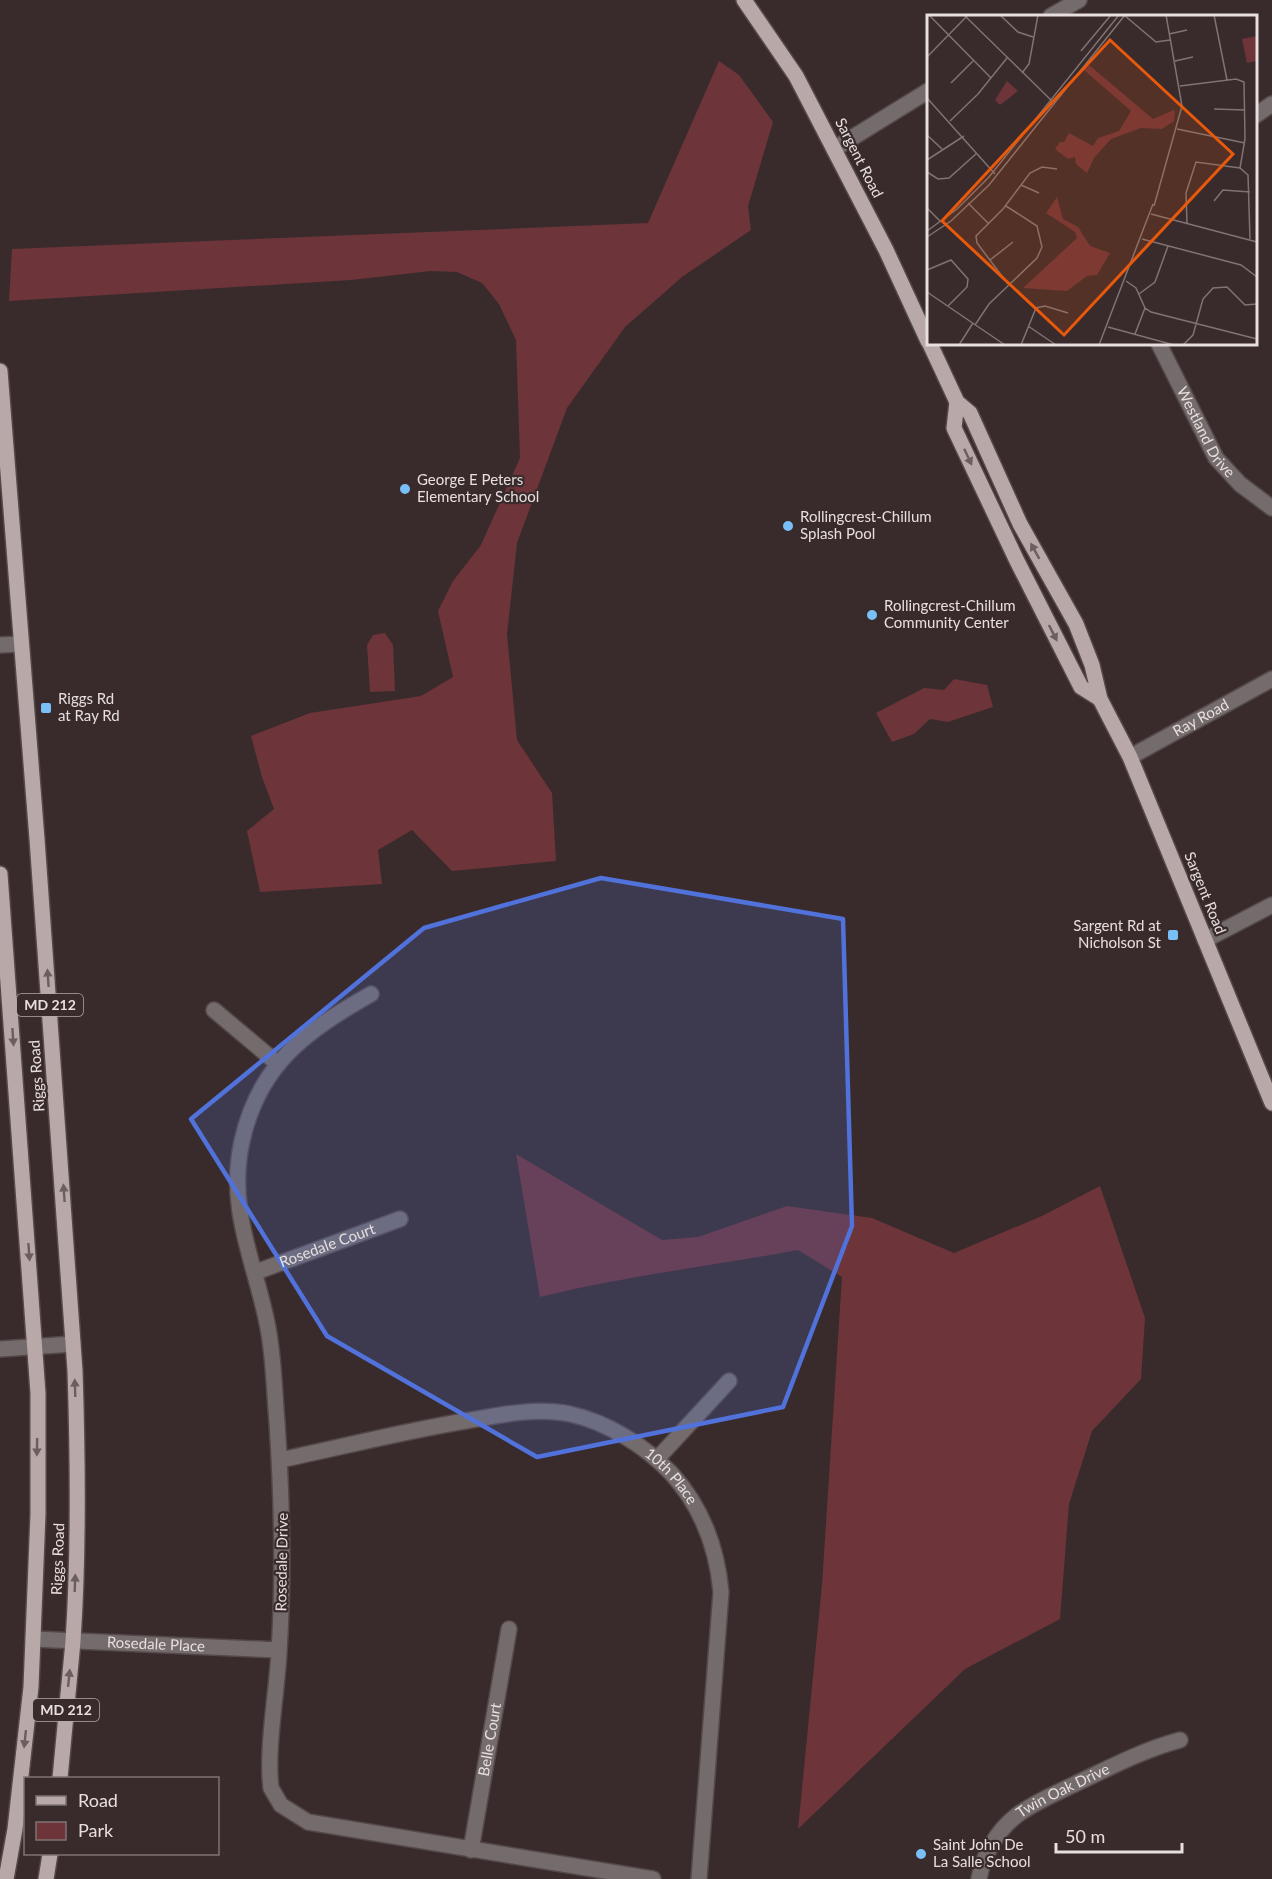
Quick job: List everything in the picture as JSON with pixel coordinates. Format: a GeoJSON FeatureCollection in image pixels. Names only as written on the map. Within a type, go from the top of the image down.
{"type":"FeatureCollection","features":[{"type":"Feature","properties":{"kind":"main road","name":"Sargent Road"},"geometry":{"type":"LineString","coordinates":[[744,0],[783,53],[886,250],[927,338]]}},
{"type":"Feature","properties":{"kind":"main road","name":"Sargent Road"},"geometry":{"type":"LineString","coordinates":[[930,345],[957,402],[970,413],[1020,524],[1076,624],[1092,665],[1100,699],[1130,757],[1272,1103]]}},
{"type":"Feature","properties":{"kind":"main road","name":"Riggs Road"},"geometry":{"type":"LineString","coordinates":[[0,371],[73,1344],[77,1516],[73,1641],[60,1777]]}},
{"type":"Feature","properties":{"kind":"main road","name":"Sargent Road"},"geometry":{"type":"LineString","coordinates":[[957,402],[954,428],[1017,561],[1081,687],[1100,699]]}},
{"type":"Feature","properties":{"kind":"main road","name":"Riggs Road"},"geometry":{"type":"LineString","coordinates":[[0,874],[36,1346],[39,1514],[26,1735],[6,1879]]}},
{"type":"Feature","properties":{"kind":"main road"},"geometry":{"type":"LineString","coordinates":[[46,1879],[50,1855]]}},
{"type":"Feature","properties":{"kind":"street"},"geometry":{"type":"LineString","coordinates":[[1054,15],[1078,0]]}},
{"type":"Feature","properties":{"kind":"street"},"geometry":{"type":"LineString","coordinates":[[834,149],[927,92]]}},
{"type":"Feature","properties":{"kind":"street"},"geometry":{"type":"LineString","coordinates":[[1257,114],[1272,105]]}},
{"type":"Feature","properties":{"kind":"street","name":"Westland Drive"},"geometry":{"type":"LineString","coordinates":[[1160,345],[1216,458],[1240,484],[1272,508]]}},
{"type":"Feature","properties":{"kind":"street"},"geometry":{"type":"LineString","coordinates":[[0,645],[21,644]]}},
{"type":"Feature","properties":{"kind":"street","name":"Ray Road"},"geometry":{"type":"LineString","coordinates":[[1130,757],[1272,679]]}},
{"type":"Feature","properties":{"kind":"street"},"geometry":{"type":"LineString","coordinates":[[1205,940],[1272,905]]}},
{"type":"Feature","properties":{"kind":"street","name":"Rosedale Drive"},"geometry":{"type":"LineString","coordinates":[[371,994],[313,1029],[277,1063],[264,1082],[248,1120],[240,1158],[240,1221],[244,1241],[256,1272],[271,1349],[283,1526],[271,1788],[281,1806],[308,1822],[653,1879]]}},
{"type":"Feature","properties":{"kind":"street"},"geometry":{"type":"LineString","coordinates":[[214,1010],[277,1063]]}},
{"type":"Feature","properties":{"kind":"street","name":"Rosedale Court"},"geometry":{"type":"LineString","coordinates":[[256,1272],[400,1220]]}},
{"type":"Feature","properties":{"kind":"street"},"geometry":{"type":"LineString","coordinates":[[0,1349],[73,1344]]}},
{"type":"Feature","properties":{"kind":"street"},"geometry":{"type":"LineString","coordinates":[[657,1459],[729,1381]]}},
{"type":"Feature","properties":{"kind":"street","name":"10th Place"},"geometry":{"type":"LineString","coordinates":[[279,1460],[441,1425],[526,1412],[558,1412],[586,1419],[622,1435],[657,1459],[676,1479],[705,1526],[714,1546],[720,1584],[699,1879]]}},
{"type":"Feature","properties":{"kind":"street","name":"Belle Court"},"geometry":{"type":"LineString","coordinates":[[471,1850],[509,1629]]}},
{"type":"Feature","properties":{"kind":"street","name":"Rosedale Place"},"geometry":{"type":"LineString","coordinates":[[33,1639],[279,1650]]}},
{"type":"Feature","properties":{"kind":"street","name":"Twin Oak Drive"},"geometry":{"type":"LineString","coordinates":[[979,1879],[993,1843],[1015,1817],[1063,1790],[1142,1752],[1180,1740]]}},
{"type":"Feature","properties":{"kind":"highlighted area"},"geometry":{"type":"Polygon","coordinates":[[[601,878],[843,919],[852,1226],[783,1407],[537,1457],[327,1336],[191,1119],[424,928],[601,878]]]}},
{"type":"Feature","properties":{"kind":"green space"},"geometry":{"type":"Polygon","coordinates":[[[719,61],[739,75],[773,122],[748,206],[751,230],[682,277],[625,327],[567,408],[517,543],[507,634],[517,740],[552,793],[556,861],[452,871],[412,830],[378,850],[382,884],[260,892],[247,831],[274,809],[262,777],[251,736],[310,713],[421,696],[453,677],[438,611],[453,581],[481,545],[520,458],[516,340],[499,304],[482,283],[457,272],[431,271],[351,280],[9,301],[12,249],[648,223],[719,61]]]}},
{"type":"Feature","properties":{"kind":"green space"},"geometry":{"type":"Polygon","coordinates":[[[385,633],[393,645],[395,691],[370,692],[367,645],[373,635],[385,633]]]}},
{"type":"Feature","properties":{"kind":"green space"},"geometry":{"type":"Polygon","coordinates":[[[954,679],[987,685],[993,707],[948,722],[930,719],[914,734],[892,742],[876,713],[924,688],[944,690],[954,679]]]}},
{"type":"Feature","properties":{"kind":"green space"},"geometry":{"type":"Polygon","coordinates":[[[516,1154],[662,1240],[698,1237],[787,1206],[872,1218],[954,1253],[1042,1216],[1100,1186],[1145,1318],[1141,1379],[1092,1431],[1069,1504],[1060,1619],[965,1669],[798,1829],[822,1585],[842,1277],[798,1250],[636,1277],[540,1297],[516,1154]]]}},
{"type":"Feature","properties":{"kind":"place","name":"George E Peters Elementary School"},"geometry":{"type":"Point","coordinates":[405,489]}},
{"type":"Feature","properties":{"kind":"place","name":"Rollingcrest-Chillum Splash Pool"},"geometry":{"type":"Point","coordinates":[788,526]}},
{"type":"Feature","properties":{"kind":"place","name":"Rollingcrest-Chillum Community Center"},"geometry":{"type":"Point","coordinates":[872,615]}},
{"type":"Feature","properties":{"kind":"place","name":"Riggs Rd at Ray Rd"},"geometry":{"type":"Point","coordinates":[46,708]}},
{"type":"Feature","properties":{"kind":"place","name":"Sargent Rd at Nicholson St"},"geometry":{"type":"Point","coordinates":[1173,935]}},
{"type":"Feature","properties":{"kind":"place","name":"Saint John De La Salle School"},"geometry":{"type":"Point","coordinates":[921,1854]}}]}
